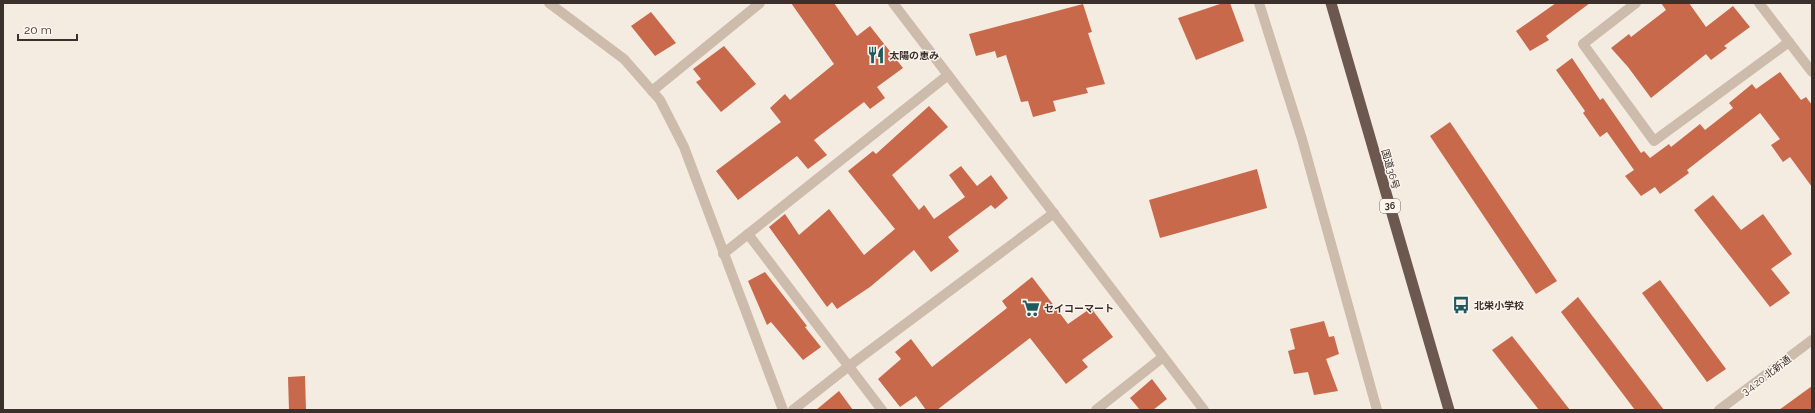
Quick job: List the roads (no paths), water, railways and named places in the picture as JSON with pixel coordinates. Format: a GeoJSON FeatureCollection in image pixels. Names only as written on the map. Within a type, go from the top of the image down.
{"type":"FeatureCollection","features":[{"type":"Feature","properties":{"kind":"highway","name":"国道36号"},"geometry":{"type":"LineString","coordinates":[[1330,3],[1449,410]]}},
{"type":"Feature","properties":{"kind":"street"},"geometry":{"type":"LineString","coordinates":[[549,3],[624,59],[660,100],[684,147],[783,410]]}},
{"type":"Feature","properties":{"kind":"street"},"geometry":{"type":"LineString","coordinates":[[652,91],[760,3]]}},
{"type":"Feature","properties":{"kind":"street"},"geometry":{"type":"LineString","coordinates":[[893,3],[1204,410]]}},
{"type":"Feature","properties":{"kind":"street"},"geometry":{"type":"LineString","coordinates":[[1259,3],[1302,139],[1377,410]]}},
{"type":"Feature","properties":{"kind":"street"},"geometry":{"type":"LineString","coordinates":[[1636,3],[1583,44],[1654,141],[1789,42]]}},
{"type":"Feature","properties":{"kind":"street"},"geometry":{"type":"LineString","coordinates":[[1759,3],[1812,72]]}},
{"type":"Feature","properties":{"kind":"street"},"geometry":{"type":"LineString","coordinates":[[723,254],[948,75]]}},
{"type":"Feature","properties":{"kind":"street"},"geometry":{"type":"LineString","coordinates":[[793,410],[848,366],[1054,213]]}},
{"type":"Feature","properties":{"kind":"street"},"geometry":{"type":"LineString","coordinates":[[748,234],[882,410]]}},
{"type":"Feature","properties":{"kind":"street","name":"3.4.20 北新通"},"geometry":{"type":"LineString","coordinates":[[1720,410],[1812,341]]}},
{"type":"Feature","properties":{"kind":"street"},"geometry":{"type":"LineString","coordinates":[[1096,410],[1163,357]]}},
{"type":"Feature","properties":{"kind":"place","name":"太陽の恵み"},"geometry":{"type":"Point","coordinates":[876,55]}},
{"type":"Feature","properties":{"kind":"place","name":"北栄小学校"},"geometry":{"type":"Point","coordinates":[1461,305]}},
{"type":"Feature","properties":{"kind":"place","name":"セイコーマート"},"geometry":{"type":"Point","coordinates":[1031,308]}}]}
